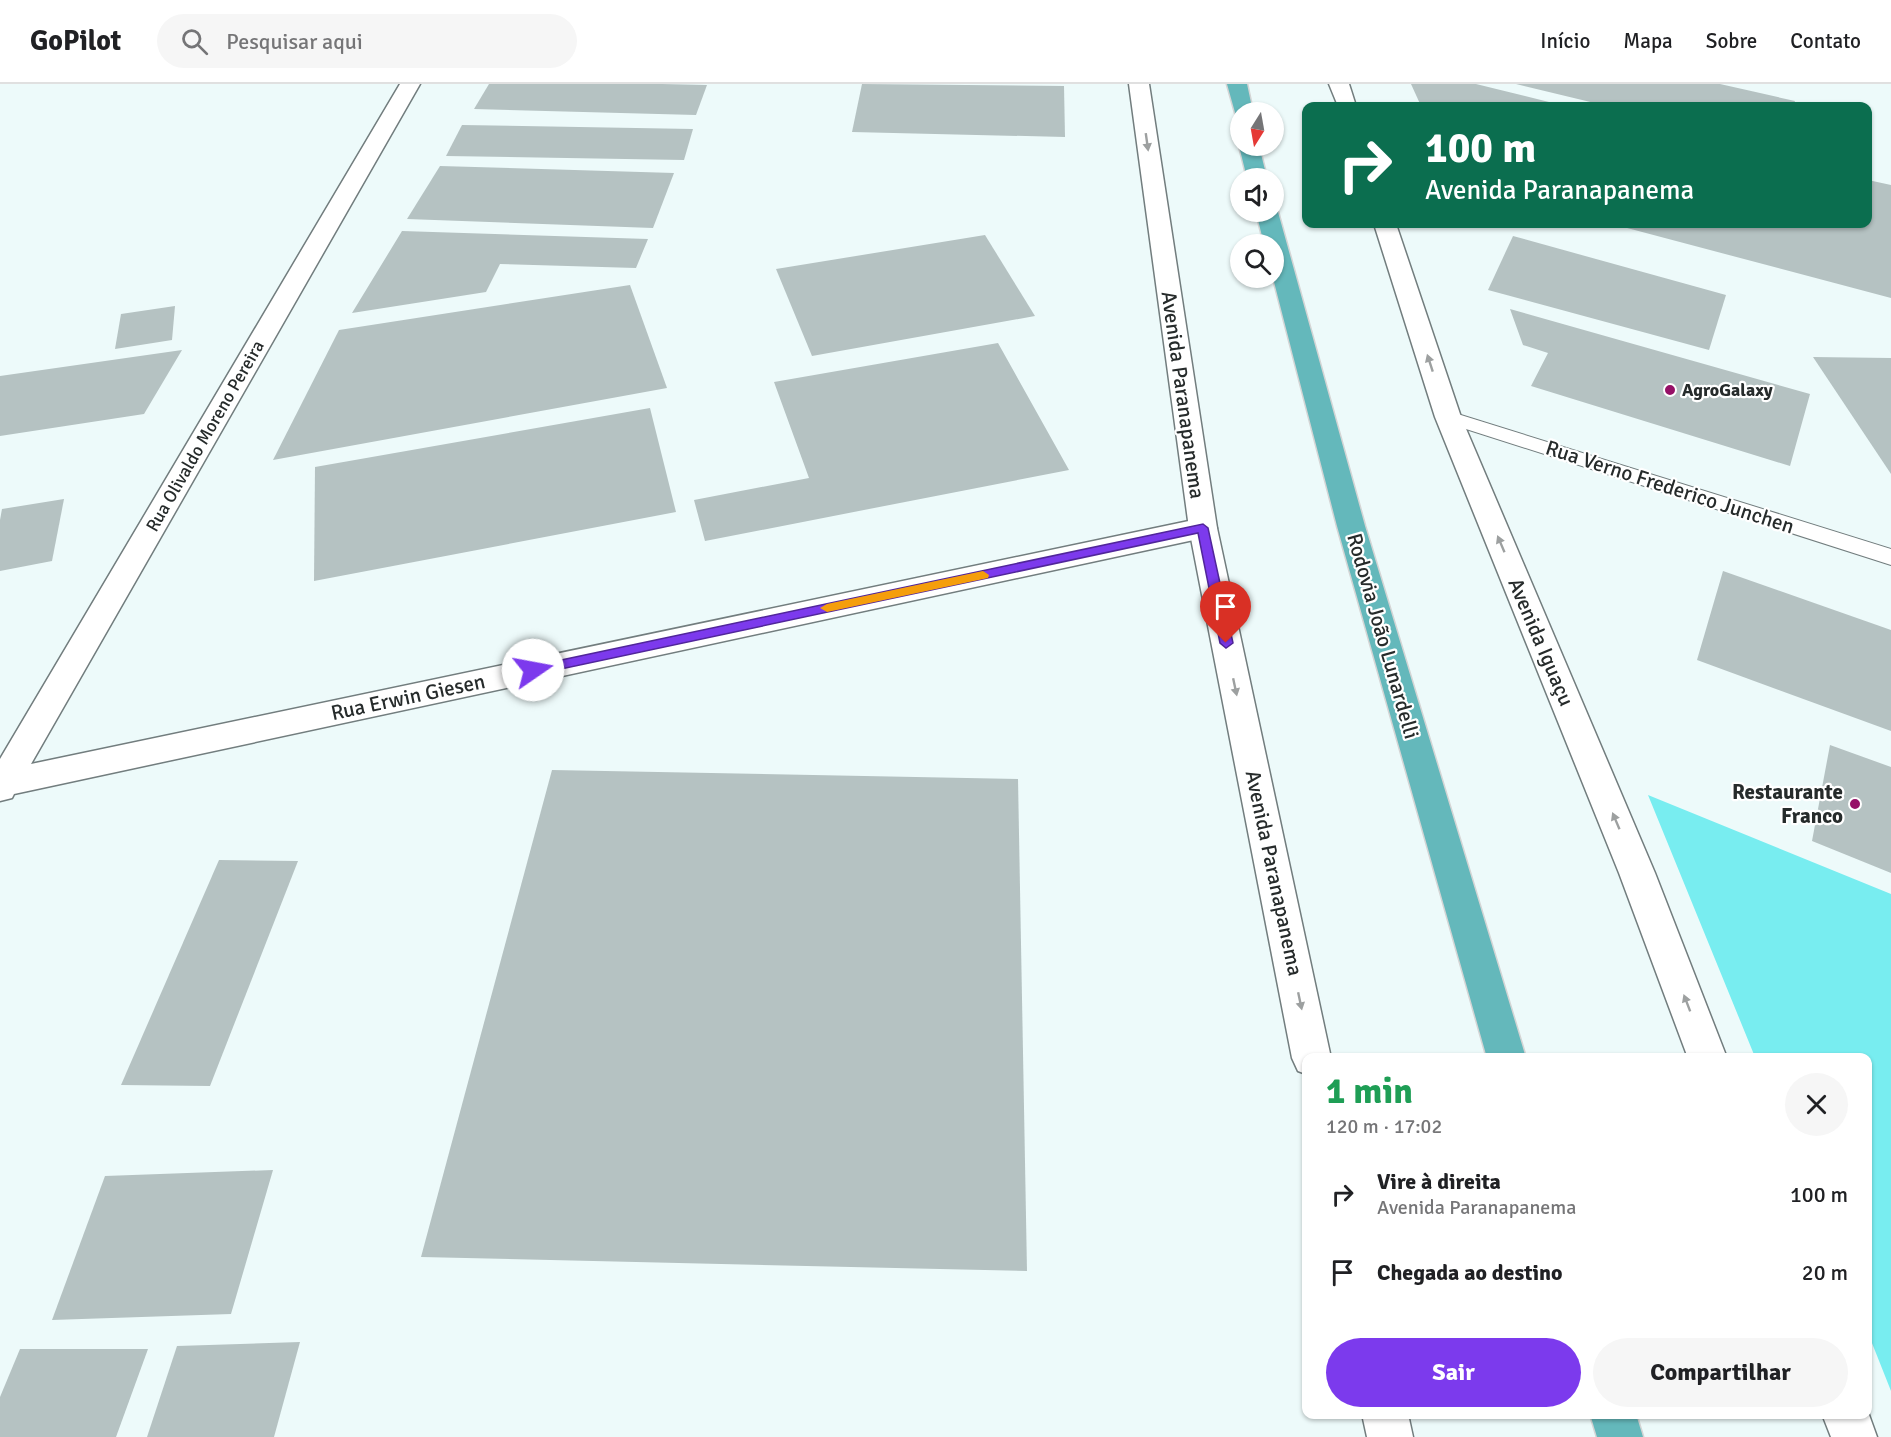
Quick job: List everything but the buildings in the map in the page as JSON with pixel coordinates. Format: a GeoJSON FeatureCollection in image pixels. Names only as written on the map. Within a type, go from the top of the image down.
{"type":"FeatureCollection","features":[{"type":"Feature","properties":{"kind":"highway"},"geometry":{"type":"LineString","coordinates":[[1237,84],[1241,102]]}},
{"type":"Feature","properties":{"kind":"highway","name":"Rodovia João Lunardelli"},"geometry":{"type":"LineString","coordinates":[[1270,222],[1351,526],[1506,1053]]}},
{"type":"Feature","properties":{"kind":"highway"},"geometry":{"type":"LineString","coordinates":[[1615,1419],[1620,1437]]}},
{"type":"Feature","properties":{"kind":"street","name":"Rua Olivaldo Moreno Pereira"},"geometry":{"type":"LineString","coordinates":[[1,785],[410,84]]}},
{"type":"Feature","properties":{"kind":"street","name":"Avenida Paranapanema"},"geometry":{"type":"LineString","coordinates":[[1139,84],[1203,528],[1311,1053]]}},
{"type":"Feature","properties":{"kind":"street"},"geometry":{"type":"LineString","coordinates":[[1339,84],[1346,102]]}},
{"type":"Feature","properties":{"kind":"street","name":"Avenida Iguaçu"},"geometry":{"type":"LineString","coordinates":[[1386,228],[1448,417],[1637,873],[1706,1053]]}},
{"type":"Feature","properties":{"kind":"street","name":"Rua Erwin Giesen"},"geometry":{"type":"LineString","coordinates":[[1,785],[1203,528]]}},
{"type":"Feature","properties":{"kind":"street"},"geometry":{"type":"LineString","coordinates":[[1386,1419],[1390,1437]]}},
{"type":"Feature","properties":{"kind":"street"},"geometry":{"type":"LineString","coordinates":[[1847,1419],[1854,1437]]}},
{"type":"Feature","properties":{"kind":"lane","name":"Rua Verno Frederico Junchen"},"geometry":{"type":"LineString","coordinates":[[1448,417],[1891,557]]}},
{"type":"Feature","properties":{"kind":"shaded area"},"geometry":{"type":"Polygon","coordinates":[[[1648,795],[1891,894],[1891,1391],[1872,1343],[1872,1053],[1753,1053],[1648,795]]]}},
{"type":"Feature","properties":{"kind":"slow traffic"},"geometry":{"type":"LineString","coordinates":[[827,608],[983,575]]}},
{"type":"Feature","properties":{"kind":"place","name":"AgroGalaxy"},"geometry":{"type":"Point","coordinates":[1670,390]}},
{"type":"Feature","properties":{"kind":"place","name":"Restaurante Franco"},"geometry":{"type":"Point","coordinates":[1855,804]}},
{"type":"Feature","properties":{"kind":"route"},"geometry":{"type":"LineString","coordinates":[[533,670],[1203,528],[1226,643]]}}]}
